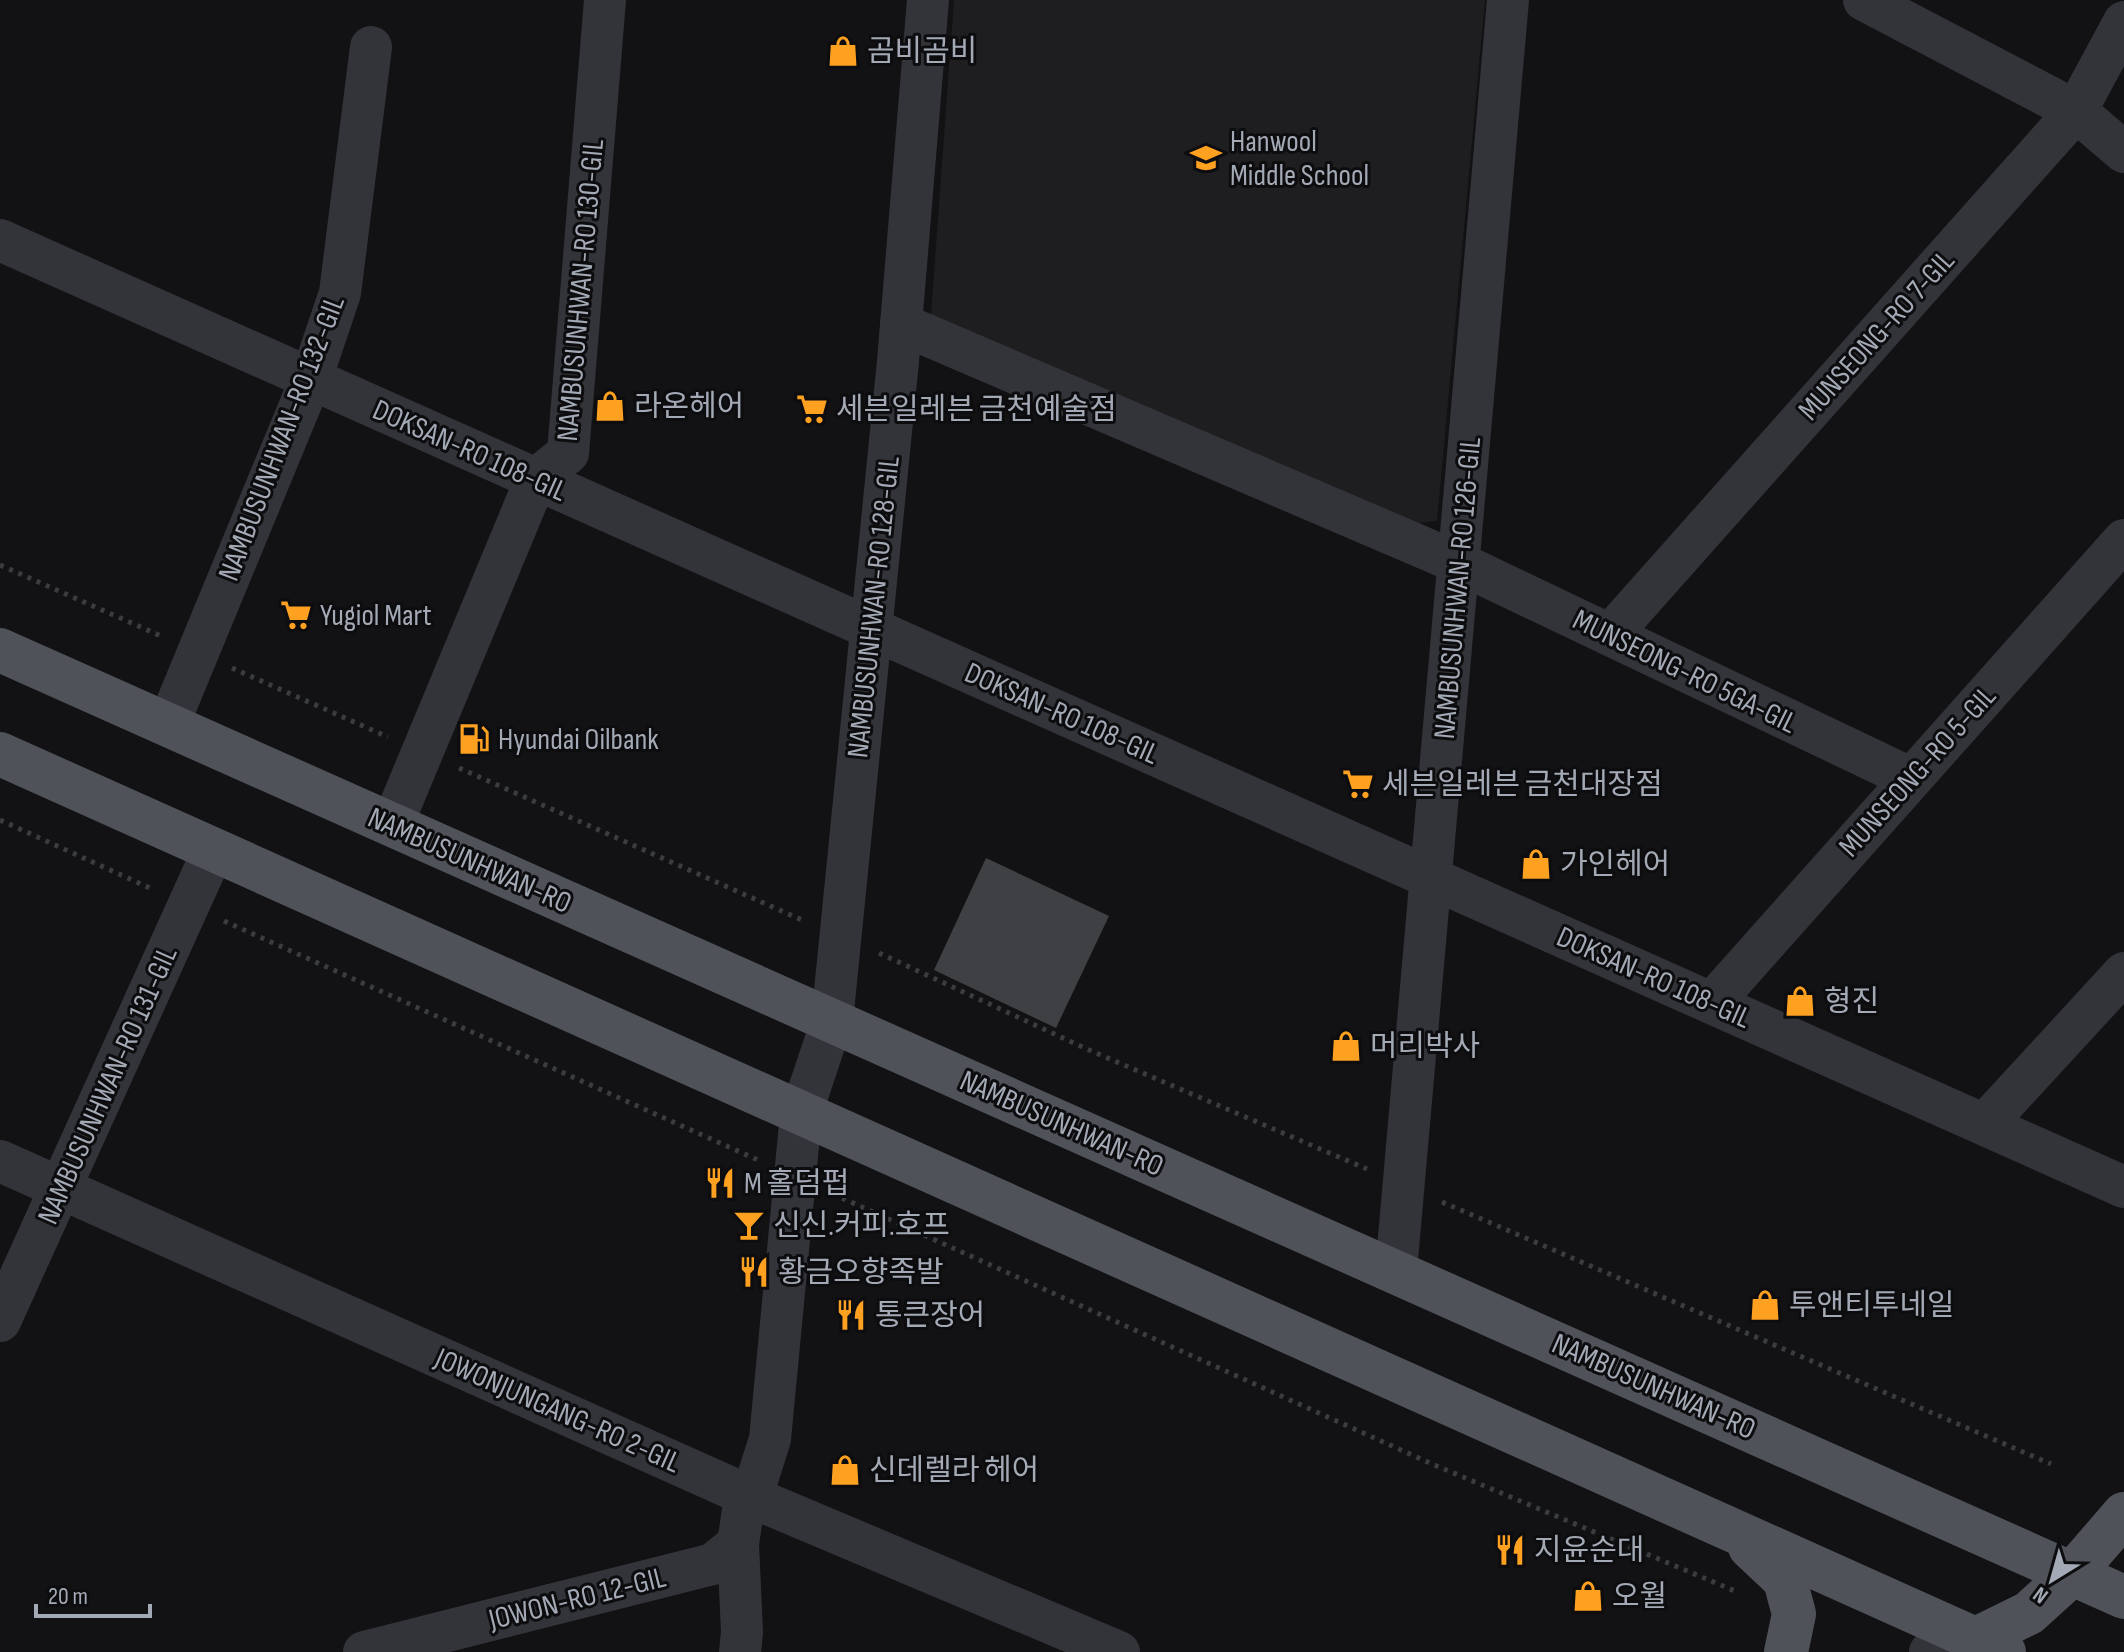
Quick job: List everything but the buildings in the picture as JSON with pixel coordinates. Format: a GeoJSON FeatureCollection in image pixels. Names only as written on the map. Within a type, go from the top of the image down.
{"type":"FeatureCollection","features":[{"type":"Feature","properties":{"kind":"main road","name":"NAMBUSUNHWAN-RO"},"geometry":{"type":"LineString","coordinates":[[0,650],[2124,1597]]}},
{"type":"Feature","properties":{"kind":"main road"},"geometry":{"type":"LineString","coordinates":[[0,754],[1990,1646],[2073,1573],[2124,1514]]}},
{"type":"Feature","properties":{"kind":"main road"},"geometry":{"type":"LineString","coordinates":[[1734,1531],[1785,1580],[1794,1614],[1786,1652]]}},
{"type":"Feature","properties":{"kind":"street","name":"NAMBUSUNHWAN-RO 130-GIL"},"geometry":{"type":"LineString","coordinates":[[392,825],[536,479],[568,453],[605,0]]}},
{"type":"Feature","properties":{"kind":"street","name":"NAMBUSUNHWAN-RO 128-GIL"},"geometry":{"type":"LineString","coordinates":[[740,1652],[738,1544],[743,1510],[770,1439],[801,1114],[832,1021],[901,324],[928,0]]}},
{"type":"Feature","properties":{"kind":"street","name":"NAMBUSUNHWAN-RO 126-GIL"},"geometry":{"type":"LineString","coordinates":[[1396,1271],[1508,0]]}},
{"type":"Feature","properties":{"kind":"street"},"geometry":{"type":"LineString","coordinates":[[1864,0],[2076,111],[2124,152]]}},
{"type":"Feature","properties":{"kind":"street","name":"MUNSEONG-RO 7-GIL"},"geometry":{"type":"LineString","coordinates":[[1610,635],[2076,111],[2124,22]]}},
{"type":"Feature","properties":{"kind":"street","name":"NAMBUSUNHWAN-RO 132-GIL"},"geometry":{"type":"LineString","coordinates":[[168,725],[311,379],[340,293],[371,47]]}},
{"type":"Feature","properties":{"kind":"street","name":"DOKSAN-RO 108-GIL"},"geometry":{"type":"LineString","coordinates":[[0,240],[2124,1187]]}},
{"type":"Feature","properties":{"kind":"street","name":"MUNSEONG-RO 5GA-GIL"},"geometry":{"type":"LineString","coordinates":[[901,324],[1459,563],[1910,778]]}},
{"type":"Feature","properties":{"kind":"street","name":"MUNSEONG-RO 5-GIL"},"geometry":{"type":"LineString","coordinates":[[1712,1003],[2124,540]]}},
{"type":"Feature","properties":{"kind":"street","name":"NAMBUSUNHWAN-RO 131-GIL"},"geometry":{"type":"LineString","coordinates":[[0,1321],[214,849]]}},
{"type":"Feature","properties":{"kind":"street"},"geometry":{"type":"LineString","coordinates":[[1985,1124],[2124,973]]}},
{"type":"Feature","properties":{"kind":"street","name":"JOWONJUNGANG-RO 2-GIL"},"geometry":{"type":"LineString","coordinates":[[0,1161],[749,1496],[1119,1652]]}},
{"type":"Feature","properties":{"kind":"street","name":"JOWON-RO 12-GIL"},"geometry":{"type":"LineString","coordinates":[[364,1652],[713,1564],[738,1544]]}},
{"type":"Feature","properties":{"kind":"street"},"geometry":{"type":"LineString","coordinates":[[1930,1652],[1990,1646]]}},
{"type":"Feature","properties":{"kind":"path"},"geometry":{"type":"LineString","coordinates":[[0,820],[1432,1464],[1737,1592]]}},
{"type":"Feature","properties":{"kind":"path"},"geometry":{"type":"LineString","coordinates":[[872,950],[1089,1050],[2051,1464]]}},
{"type":"Feature","properties":{"kind":"shaded area","name":"Hanwool Middle School"},"geometry":{"type":"Polygon","coordinates":[[[954,0],[1485,0],[1437,521],[1410,524],[931,315],[954,0]]]}},
{"type":"Feature","properties":{"kind":"place","name":"곰비곰비"},"geometry":{"type":"Point","coordinates":[843,51]}},
{"type":"Feature","properties":{"kind":"place","name":"Hanwool Middle School"},"geometry":{"type":"Point","coordinates":[1206,158]}},
{"type":"Feature","properties":{"kind":"place","name":"라온헤어"},"geometry":{"type":"Point","coordinates":[610,406]}},
{"type":"Feature","properties":{"kind":"place","name":"세븐일레븐 금천예술점"},"geometry":{"type":"Point","coordinates":[812,409]}},
{"type":"Feature","properties":{"kind":"place","name":"Yugiol Mart"},"geometry":{"type":"Point","coordinates":[296,615]}},
{"type":"Feature","properties":{"kind":"place","name":"Hyundai Oilbank"},"geometry":{"type":"Point","coordinates":[474,739]}},
{"type":"Feature","properties":{"kind":"place","name":"세븐일레븐 금천대장점"},"geometry":{"type":"Point","coordinates":[1358,784]}},
{"type":"Feature","properties":{"kind":"place","name":"가인헤어"},"geometry":{"type":"Point","coordinates":[1536,864]}},
{"type":"Feature","properties":{"kind":"place","name":"형진"},"geometry":{"type":"Point","coordinates":[1800,1001]}},
{"type":"Feature","properties":{"kind":"place","name":"머리박사"},"geometry":{"type":"Point","coordinates":[1346,1046]}},
{"type":"Feature","properties":{"kind":"place","name":"M 홀덤펍"},"geometry":{"type":"Point","coordinates":[720,1183]}},
{"type":"Feature","properties":{"kind":"place","name":"신신.커피.호프"},"geometry":{"type":"Point","coordinates":[749,1225]}},
{"type":"Feature","properties":{"kind":"place","name":"황금오향족발"},"geometry":{"type":"Point","coordinates":[754,1272]}},
{"type":"Feature","properties":{"kind":"place","name":"투앤티투네일"},"geometry":{"type":"Point","coordinates":[1765,1305]}},
{"type":"Feature","properties":{"kind":"place","name":"통큰장어"},"geometry":{"type":"Point","coordinates":[851,1315]}},
{"type":"Feature","properties":{"kind":"place","name":"신데렐라 헤어"},"geometry":{"type":"Point","coordinates":[845,1470]}},
{"type":"Feature","properties":{"kind":"place","name":"지윤순대"},"geometry":{"type":"Point","coordinates":[1510,1550]}},
{"type":"Feature","properties":{"kind":"place","name":"오월"},"geometry":{"type":"Point","coordinates":[1588,1596]}}]}
